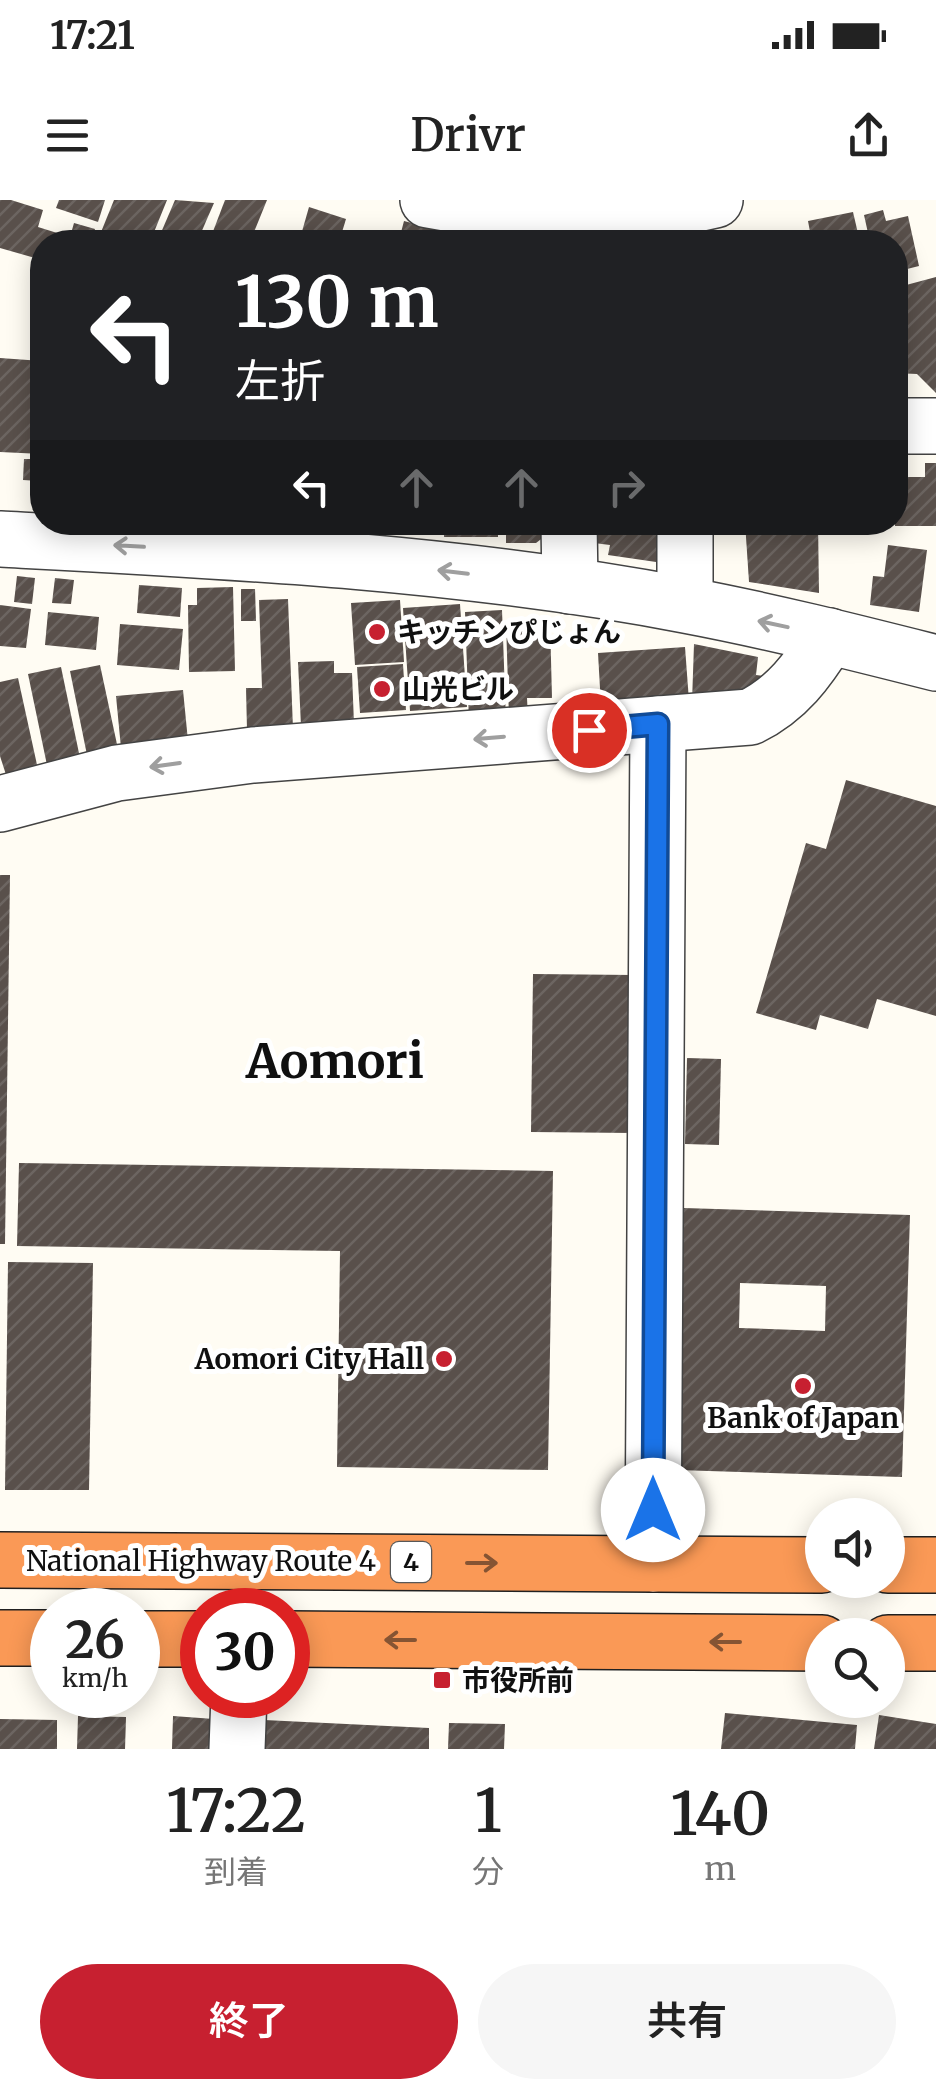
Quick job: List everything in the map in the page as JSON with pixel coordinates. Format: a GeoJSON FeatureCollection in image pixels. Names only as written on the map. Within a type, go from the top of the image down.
{"type":"FeatureCollection","features":[{"type":"Feature","properties":{"kind":"highway","name":"National Highway Route 4"},"geometry":{"type":"LineString","coordinates":[[0,1560],[805,1564]]}},
{"type":"Feature","properties":{"kind":"highway"},"geometry":{"type":"LineString","coordinates":[[905,1565],[936,1565]]}},
{"type":"Feature","properties":{"kind":"highway"},"geometry":{"type":"LineString","coordinates":[[0,1638],[30,1638]]}},
{"type":"Feature","properties":{"kind":"highway"},"geometry":{"type":"LineString","coordinates":[[310,1640],[805,1642]]}},
{"type":"Feature","properties":{"kind":"highway"},"geometry":{"type":"LineString","coordinates":[[905,1643],[936,1643]]}},
{"type":"Feature","properties":{"kind":"street"},"geometry":{"type":"LineString","coordinates":[[428,200],[548,230]]}},
{"type":"Feature","properties":{"kind":"street"},"geometry":{"type":"LineString","coordinates":[[571,230],[653,207],[715,200]]}},
{"type":"Feature","properties":{"kind":"street"},"geometry":{"type":"LineString","coordinates":[[908,426],[936,426]]}},
{"type":"Feature","properties":{"kind":"street"},"geometry":{"type":"LineString","coordinates":[[570,535],[570,586]]}},
{"type":"Feature","properties":{"kind":"street"},"geometry":{"type":"LineString","coordinates":[[685,535],[685,604]]}},
{"type":"Feature","properties":{"kind":"street"},"geometry":{"type":"LineString","coordinates":[[0,539],[368,562],[570,586],[685,604],[936,664]]}},
{"type":"Feature","properties":{"kind":"street"},"geometry":{"type":"LineString","coordinates":[[0,804],[117,773],[183,763],[750,716],[772,706],[807,670],[829,636]]}},
{"type":"Feature","properties":{"kind":"street"},"geometry":{"type":"LineString","coordinates":[[653,1564],[658,724]]}},
{"type":"Feature","properties":{"kind":"street"},"geometry":{"type":"LineString","coordinates":[[237,1749],[238,1718]]}},
{"type":"Feature","properties":{"kind":"building"},"geometry":{"type":"Polygon","coordinates":[[[0,200],[43,210],[38,227],[48,230],[30,230],[30,257],[0,248],[0,200]]]}},
{"type":"Feature","properties":{"kind":"building"},"geometry":{"type":"Polygon","coordinates":[[[59,200],[105,200],[98,222],[56,208],[59,200]]]}},
{"type":"Feature","properties":{"kind":"building"},"geometry":{"type":"Polygon","coordinates":[[[114,200],[167,200],[155,230],[102,230],[114,200]]]}},
{"type":"Feature","properties":{"kind":"building"},"geometry":{"type":"Polygon","coordinates":[[[175,200],[214,203],[202,230],[162,230],[175,200]]]}},
{"type":"Feature","properties":{"kind":"building"},"geometry":{"type":"Polygon","coordinates":[[[225,200],[267,200],[255,230],[214,230],[225,200]]]}},
{"type":"Feature","properties":{"kind":"building"},"geometry":{"type":"Polygon","coordinates":[[[309,207],[346,219],[343,230],[302,230],[309,207]]]}},
{"type":"Feature","properties":{"kind":"building"},"geometry":{"type":"Polygon","coordinates":[[[883,210],[886,221],[908,216],[919,266],[908,269],[908,230],[867,230],[864,215],[883,210]]]}},
{"type":"Feature","properties":{"kind":"building"},"geometry":{"type":"Polygon","coordinates":[[[853,212],[857,230],[810,230],[808,221],[853,212]]]}},
{"type":"Feature","properties":{"kind":"building"},"geometry":{"type":"Polygon","coordinates":[[[404,221],[435,229],[435,230],[402,230],[404,221]]]}},
{"type":"Feature","properties":{"kind":"building"},"geometry":{"type":"Polygon","coordinates":[[[74,223],[95,230],[72,230],[74,223]]]}},
{"type":"Feature","properties":{"kind":"building"},"geometry":{"type":"Polygon","coordinates":[[[936,277],[936,393],[917,374],[908,374],[908,285],[936,277]]]}},
{"type":"Feature","properties":{"kind":"building"},"geometry":{"type":"Polygon","coordinates":[[[0,358],[30,360],[30,453],[0,452],[0,358]]]}},
{"type":"Feature","properties":{"kind":"building"},"geometry":{"type":"Polygon","coordinates":[[[24,459],[30,459],[30,480],[23,480],[24,459]]]}},
{"type":"Feature","properties":{"kind":"building"},"geometry":{"type":"Polygon","coordinates":[[[925,463],[936,463],[936,526],[908,526],[908,477],[925,477],[925,463]]]}},
{"type":"Feature","properties":{"kind":"building"},"geometry":{"type":"Polygon","coordinates":[[[444,535],[498,535],[498,537],[444,535]]]}},
{"type":"Feature","properties":{"kind":"building"},"geometry":{"type":"Polygon","coordinates":[[[506,535],[546,535],[536,543],[506,543],[506,535]]]}},
{"type":"Feature","properties":{"kind":"building"},"geometry":{"type":"Polygon","coordinates":[[[595,535],[661,535],[663,563],[608,555],[610,545],[594,543],[595,535]]]}},
{"type":"Feature","properties":{"kind":"building"},"geometry":{"type":"Polygon","coordinates":[[[746,535],[818,535],[819,593],[749,582],[746,535]]]}},
{"type":"Feature","properties":{"kind":"building"},"geometry":{"type":"Polygon","coordinates":[[[888,545],[927,550],[919,612],[870,605],[873,576],[884,577],[888,545]]]}},
{"type":"Feature","properties":{"kind":"building"},"geometry":{"type":"Polygon","coordinates":[[[17,576],[35,578],[32,604],[14,602],[17,576]]]}},
{"type":"Feature","properties":{"kind":"building"},"geometry":{"type":"Polygon","coordinates":[[[55,578],[74,580],[71,604],[52,603],[55,578]]]}},
{"type":"Feature","properties":{"kind":"building"},"geometry":{"type":"Polygon","coordinates":[[[139,585],[182,588],[180,617],[137,613],[139,585]]]}},
{"type":"Feature","properties":{"kind":"building"},"geometry":{"type":"Polygon","coordinates":[[[233,587],[235,671],[189,672],[188,605],[197,605],[197,588],[233,587]]]}},
{"type":"Feature","properties":{"kind":"building"},"geometry":{"type":"Polygon","coordinates":[[[241,589],[255,589],[256,621],[241,621],[241,589]]]}},
{"type":"Feature","properties":{"kind":"building"},"geometry":{"type":"Polygon","coordinates":[[[288,599],[293,729],[247,730],[246,688],[262,688],[259,600],[288,599]]]}},
{"type":"Feature","properties":{"kind":"building","name":"キッチンぴじょん"},"geometry":{"type":"Polygon","coordinates":[[[400,600],[404,662],[355,665],[351,603],[400,600]]]}},
{"type":"Feature","properties":{"kind":"building"},"geometry":{"type":"Polygon","coordinates":[[[460,604],[467,707],[410,711],[403,608],[460,604]]]}},
{"type":"Feature","properties":{"kind":"building"},"geometry":{"type":"Polygon","coordinates":[[[0,605],[31,609],[26,648],[0,646],[0,605]]]}},
{"type":"Feature","properties":{"kind":"building"},"geometry":{"type":"Polygon","coordinates":[[[502,610],[506,721],[469,722],[465,612],[502,610]]]}},
{"type":"Feature","properties":{"kind":"building"},"geometry":{"type":"Polygon","coordinates":[[[48,612],[99,617],[96,650],[45,645],[48,612]]]}},
{"type":"Feature","properties":{"kind":"building"},"geometry":{"type":"Polygon","coordinates":[[[550,621],[552,698],[527,698],[528,718],[509,718],[506,622],[550,621]]]}},
{"type":"Feature","properties":{"kind":"building"},"geometry":{"type":"Polygon","coordinates":[[[120,624],[183,629],[179,670],[117,665],[120,624]]]}},
{"type":"Feature","properties":{"kind":"building"},"geometry":{"type":"Polygon","coordinates":[[[694,644],[758,657],[756,675],[771,677],[770,688],[692,702],[694,644]]]}},
{"type":"Feature","properties":{"kind":"building"},"geometry":{"type":"Polygon","coordinates":[[[685,647],[689,701],[601,706],[598,653],[685,647]]]}},
{"type":"Feature","properties":{"kind":"building"},"geometry":{"type":"Polygon","coordinates":[[[334,661],[334,673],[352,673],[354,724],[301,726],[298,662],[334,661]]]}},
{"type":"Feature","properties":{"kind":"building","name":"山光ビル"},"geometry":{"type":"Polygon","coordinates":[[[403,664],[406,710],[360,713],[357,667],[403,664]]]}},
{"type":"Feature","properties":{"kind":"building"},"geometry":{"type":"Polygon","coordinates":[[[100,665],[118,749],[87,755],[70,671],[100,665]]]}},
{"type":"Feature","properties":{"kind":"building"},"geometry":{"type":"Polygon","coordinates":[[[61,667],[80,758],[47,765],[28,674],[61,667]]]}},
{"type":"Feature","properties":{"kind":"building"},"geometry":{"type":"Polygon","coordinates":[[[18,678],[39,774],[8,781],[0,756],[0,682],[18,678]]]}},
{"type":"Feature","properties":{"kind":"building"},"geometry":{"type":"Polygon","coordinates":[[[183,690],[188,741],[121,748],[116,696],[183,690]]]}},
{"type":"Feature","properties":{"kind":"building"},"geometry":{"type":"Polygon","coordinates":[[[846,780],[936,806],[936,1016],[877,999],[868,1029],[820,1015],[816,1030],[756,1013],[806,843],[826,849],[846,780]]]}},
{"type":"Feature","properties":{"kind":"building"},"geometry":{"type":"Polygon","coordinates":[[[0,875],[10,875],[5,1244],[0,1244],[0,875]]]}},
{"type":"Feature","properties":{"kind":"building"},"geometry":{"type":"Polygon","coordinates":[[[533,974],[633,975],[632,1133],[531,1132],[533,974]]]}},
{"type":"Feature","properties":{"kind":"building"},"geometry":{"type":"Polygon","coordinates":[[[687,1058],[721,1059],[719,1145],[685,1144],[687,1058]]]}},
{"type":"Feature","properties":{"kind":"building","name":"Aomori City Hall"},"geometry":{"type":"Polygon","coordinates":[[[19,1163],[553,1171],[548,1470],[337,1467],[340,1251],[17,1246],[19,1163]]]}},
{"type":"Feature","properties":{"kind":"building"},"geometry":{"type":"Polygon","coordinates":[[[684,1208],[910,1215],[902,1477],[677,1470],[684,1208]],[[740,1283],[739,1328],[825,1331],[826,1286],[740,1283]]]}},
{"type":"Feature","properties":{"kind":"building"},"geometry":{"type":"Polygon","coordinates":[[[8,1262],[93,1263],[89,1490],[5,1490],[8,1262]]]}},
{"type":"Feature","properties":{"kind":"building"},"geometry":{"type":"Polygon","coordinates":[[[725,1713],[857,1725],[855,1749],[721,1749],[725,1713]]]}},
{"type":"Feature","properties":{"kind":"building"},"geometry":{"type":"Polygon","coordinates":[[[173,1716],[214,1719],[212,1749],[172,1749],[173,1716]]]}},
{"type":"Feature","properties":{"kind":"building"},"geometry":{"type":"Polygon","coordinates":[[[78,1718],[126,1718],[125,1749],[77,1749],[78,1718]]]}},
{"type":"Feature","properties":{"kind":"building"},"geometry":{"type":"Polygon","coordinates":[[[879,1718],[936,1724],[936,1749],[874,1749],[879,1718]]]}},
{"type":"Feature","properties":{"kind":"building"},"geometry":{"type":"Polygon","coordinates":[[[0,1719],[57,1720],[57,1749],[0,1749],[0,1719]]]}},
{"type":"Feature","properties":{"kind":"building"},"geometry":{"type":"Polygon","coordinates":[[[264,1720],[429,1728],[429,1749],[264,1749],[264,1720]]]}},
{"type":"Feature","properties":{"kind":"building"},"geometry":{"type":"Polygon","coordinates":[[[449,1723],[505,1724],[504,1749],[448,1749],[449,1723]]]}},
{"type":"Feature","properties":{"kind":"place","name":"キッチンぴじょん"},"geometry":{"type":"Point","coordinates":[377,632]}},
{"type":"Feature","properties":{"kind":"place","name":"山光ビル"},"geometry":{"type":"Point","coordinates":[382,689]}},
{"type":"Feature","properties":{"kind":"place","name":"Aomori City Hall"},"geometry":{"type":"Point","coordinates":[444,1359]}},
{"type":"Feature","properties":{"kind":"place","name":"Bank of Japan"},"geometry":{"type":"Point","coordinates":[803,1386]}},
{"type":"Feature","properties":{"kind":"place","name":"市役所前"},"geometry":{"type":"Point","coordinates":[442,1680]}},
{"type":"Feature","properties":{"kind":"district","name":"Aomori"},"geometry":{"type":"Point","coordinates":[335,1061]}},
{"type":"Feature","properties":{"kind":"route"},"geometry":{"type":"LineString","coordinates":[[589,730],[658,724],[653,1510]]}}]}
